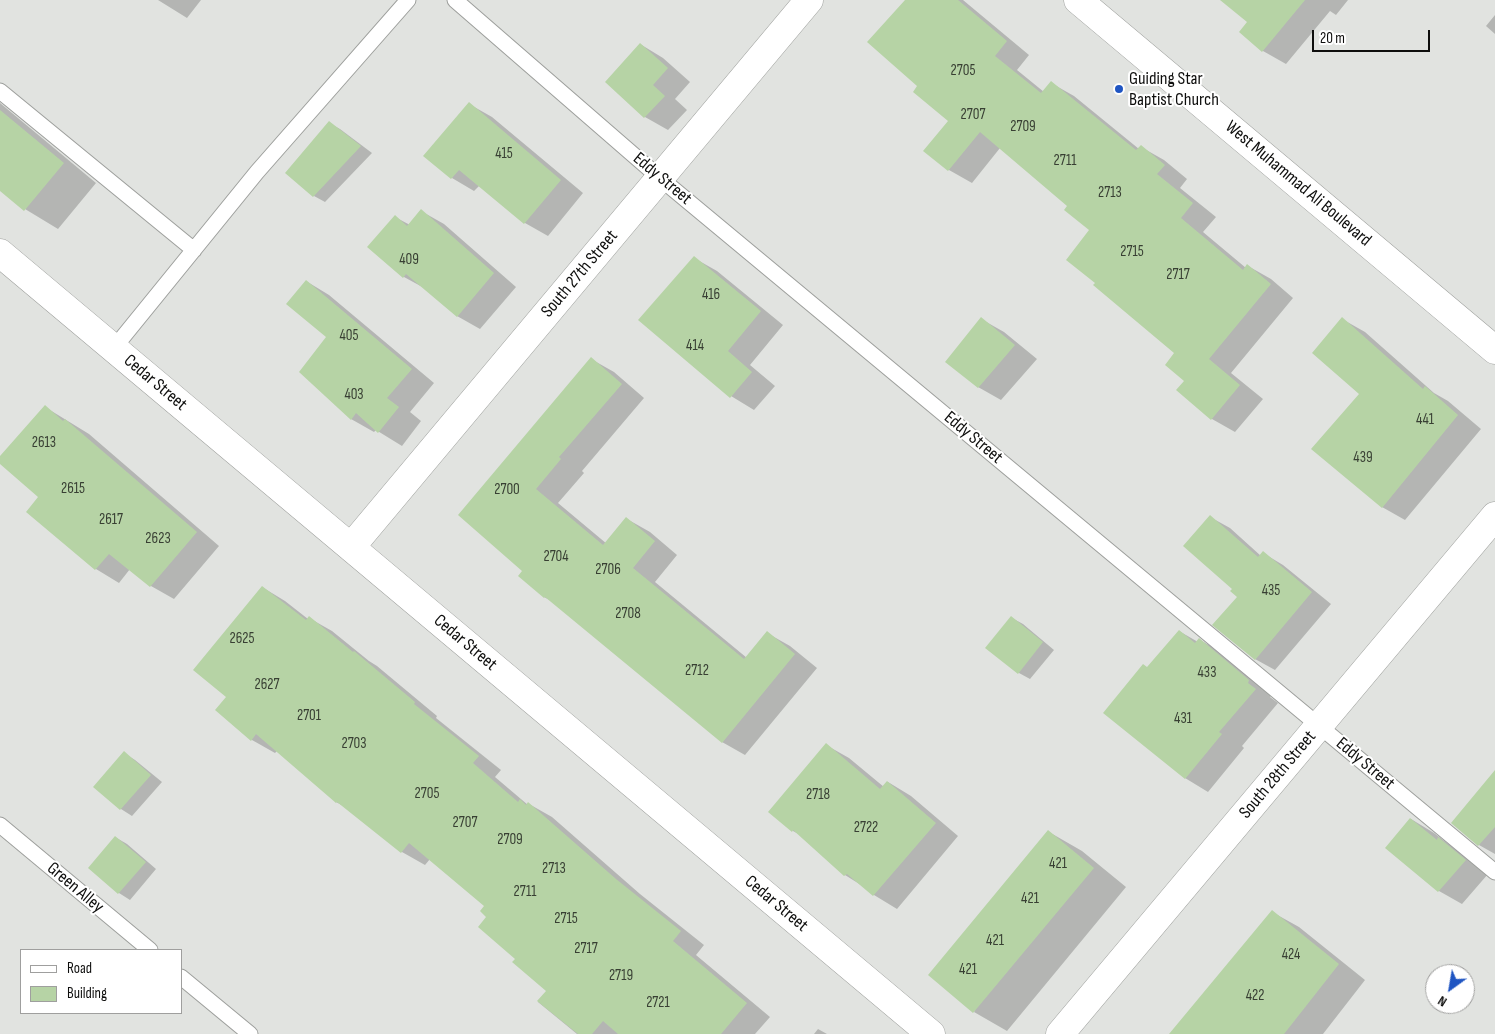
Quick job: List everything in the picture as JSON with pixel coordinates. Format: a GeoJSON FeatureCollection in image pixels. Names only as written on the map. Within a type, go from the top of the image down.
{"type":"FeatureCollection","features":[{"type":"Feature","properties":{"kind":"street","name":"South 27th Street"},"geometry":{"type":"LineString","coordinates":[[351,547],[809,0]]}},
{"type":"Feature","properties":{"kind":"street","name":"West Muhammad Ali Boulevard"},"geometry":{"type":"LineString","coordinates":[[1078,0],[1495,350]]}},
{"type":"Feature","properties":{"kind":"street","name":"Cedar Street"},"geometry":{"type":"LineString","coordinates":[[0,253],[930,1034]]}},
{"type":"Feature","properties":{"kind":"street","name":"South 28th Street"},"geometry":{"type":"LineString","coordinates":[[1060,1034],[1495,516]]}},
{"type":"Feature","properties":{"kind":"lane"},"geometry":{"type":"LineString","coordinates":[[114,348],[257,172],[408,0]]}},
{"type":"Feature","properties":{"kind":"lane","name":"Eddy Street"},"geometry":{"type":"LineString","coordinates":[[455,0],[660,178],[1495,872]]}},
{"type":"Feature","properties":{"kind":"lane"},"geometry":{"type":"LineString","coordinates":[[0,91],[194,250]]}},
{"type":"Feature","properties":{"kind":"lane","name":"Green Alley"},"geometry":{"type":"LineString","coordinates":[[0,825],[149,949]]}},
{"type":"Feature","properties":{"kind":"lane"},"geometry":{"type":"LineString","coordinates":[[182,978],[250,1034]]}},
{"type":"Feature","properties":{"kind":"building"},"geometry":{"type":"Polygon","coordinates":[[[905,0],[958,0],[1007,41],[995,56],[1041,93],[1051,81],[1136,150],[1141,145],[1165,165],[1157,174],[1193,203],[1181,218],[1243,270],[1247,264],[1271,284],[1209,359],[1240,385],[1211,420],[1176,390],[1184,381],[1165,365],[1174,353],[1066,260],[1089,230],[1064,210],[1067,206],[980,132],[948,171],[923,151],[948,121],[913,92],[917,86],[867,42],[905,0]]]}},
{"type":"Feature","properties":{"kind":"building"},"geometry":{"type":"Polygon","coordinates":[[[1220,0],[1305,0],[1262,52],[1239,32],[1247,22],[1220,0]]]}},
{"type":"Feature","properties":{"kind":"building"},"geometry":{"type":"Polygon","coordinates":[[[640,43],[668,68],[653,85],[665,96],[644,118],[605,82],[640,43]]]}},
{"type":"Feature","properties":{"kind":"building"},"geometry":{"type":"Polygon","coordinates":[[[469,102],[561,180],[524,224],[459,170],[451,179],[423,156],[469,102]]]}},
{"type":"Feature","properties":{"kind":"building"},"geometry":{"type":"Polygon","coordinates":[[[0,110],[64,163],[24,211],[0,191],[0,110]]]}},
{"type":"Feature","properties":{"kind":"building"},"geometry":{"type":"Polygon","coordinates":[[[329,121],[361,146],[313,197],[285,173],[329,121]]]}},
{"type":"Feature","properties":{"kind":"building"},"geometry":{"type":"Polygon","coordinates":[[[421,209],[494,273],[457,317],[406,274],[403,278],[367,247],[395,215],[407,226],[421,209]]]}},
{"type":"Feature","properties":{"kind":"building"},"geometry":{"type":"Polygon","coordinates":[[[694,256],[761,311],[728,351],[752,372],[730,398],[638,320],[694,256]]]}},
{"type":"Feature","properties":{"kind":"building"},"geometry":{"type":"Polygon","coordinates":[[[306,280],[412,369],[387,398],[399,407],[378,433],[356,413],[351,420],[299,372],[326,337],[286,304],[306,280]]]}},
{"type":"Feature","properties":{"kind":"building"},"geometry":{"type":"Polygon","coordinates":[[[981,317],[1015,345],[978,388],[945,362],[981,317]]]}},
{"type":"Feature","properties":{"kind":"building"},"geometry":{"type":"Polygon","coordinates":[[[1342,317],[1423,389],[1425,386],[1458,415],[1382,508],[1311,449],[1359,394],[1312,353],[1342,317]]]}},
{"type":"Feature","properties":{"kind":"building"},"geometry":{"type":"Polygon","coordinates":[[[591,357],[622,384],[559,457],[561,459],[536,489],[603,545],[626,517],[655,541],[633,568],[744,659],[767,631],[795,654],[722,743],[518,576],[522,571],[458,515],[591,357]]]}},
{"type":"Feature","properties":{"kind":"building"},"geometry":{"type":"Polygon","coordinates":[[[45,405],[63,421],[65,419],[197,532],[150,587],[109,554],[95,570],[26,512],[38,497],[0,464],[0,456],[45,405]]]}},
{"type":"Feature","properties":{"kind":"building"},"geometry":{"type":"Polygon","coordinates":[[[1210,515],[1258,557],[1263,551],[1312,592],[1255,660],[1212,625],[1237,597],[1230,591],[1232,589],[1183,546],[1210,515]]]}},
{"type":"Feature","properties":{"kind":"building"},"geometry":{"type":"Polygon","coordinates":[[[262,586],[306,620],[309,616],[354,651],[415,702],[414,704],[479,756],[473,763],[518,802],[520,799],[526,805],[528,802],[616,879],[681,931],[673,941],[747,1003],[721,1034],[618,1034],[603,1021],[592,1034],[578,1034],[537,1001],[546,991],[512,962],[515,959],[478,927],[486,917],[480,911],[484,906],[409,843],[401,853],[336,803],[256,734],[251,741],[215,710],[226,697],[193,670],[262,586]]]}},
{"type":"Feature","properties":{"kind":"building"},"geometry":{"type":"Polygon","coordinates":[[[1011,616],[1043,642],[1018,674],[985,648],[1011,616]]]}},
{"type":"Feature","properties":{"kind":"building"},"geometry":{"type":"Polygon","coordinates":[[[1179,630],[1195,643],[1199,638],[1249,680],[1248,683],[1256,689],[1219,732],[1222,734],[1185,779],[1103,713],[1143,664],[1147,667],[1179,630]]]}},
{"type":"Feature","properties":{"kind":"building"},"geometry":{"type":"Polygon","coordinates":[[[826,743],[880,789],[887,781],[936,823],[873,896],[847,874],[844,876],[793,830],[792,832],[768,812],[826,743]]]}},
{"type":"Feature","properties":{"kind":"building"},"geometry":{"type":"Polygon","coordinates":[[[124,751],[151,775],[120,810],[93,787],[124,751]]]}},
{"type":"Feature","properties":{"kind":"building"},"geometry":{"type":"Polygon","coordinates":[[[1495,770],[1495,827],[1478,846],[1451,823],[1495,770]]]}},
{"type":"Feature","properties":{"kind":"building"},"geometry":{"type":"Polygon","coordinates":[[[1410,818],[1437,840],[1438,837],[1466,860],[1438,892],[1385,848],[1410,818]]]}},
{"type":"Feature","properties":{"kind":"building"},"geometry":{"type":"Polygon","coordinates":[[[1048,830],[1094,868],[973,1013],[928,975],[1048,830]]]}},
{"type":"Feature","properties":{"kind":"building"},"geometry":{"type":"Polygon","coordinates":[[[115,836],[146,862],[118,894],[88,868],[115,836]]]}},
{"type":"Feature","properties":{"kind":"building"},"geometry":{"type":"Polygon","coordinates":[[[1272,910],[1339,964],[1284,1034],[1169,1034],[1272,910]]]}},
{"type":"Feature","properties":{"kind":"place","name":"Guiding Star Baptist Church"},"geometry":{"type":"Point","coordinates":[1119,89]}}]}
